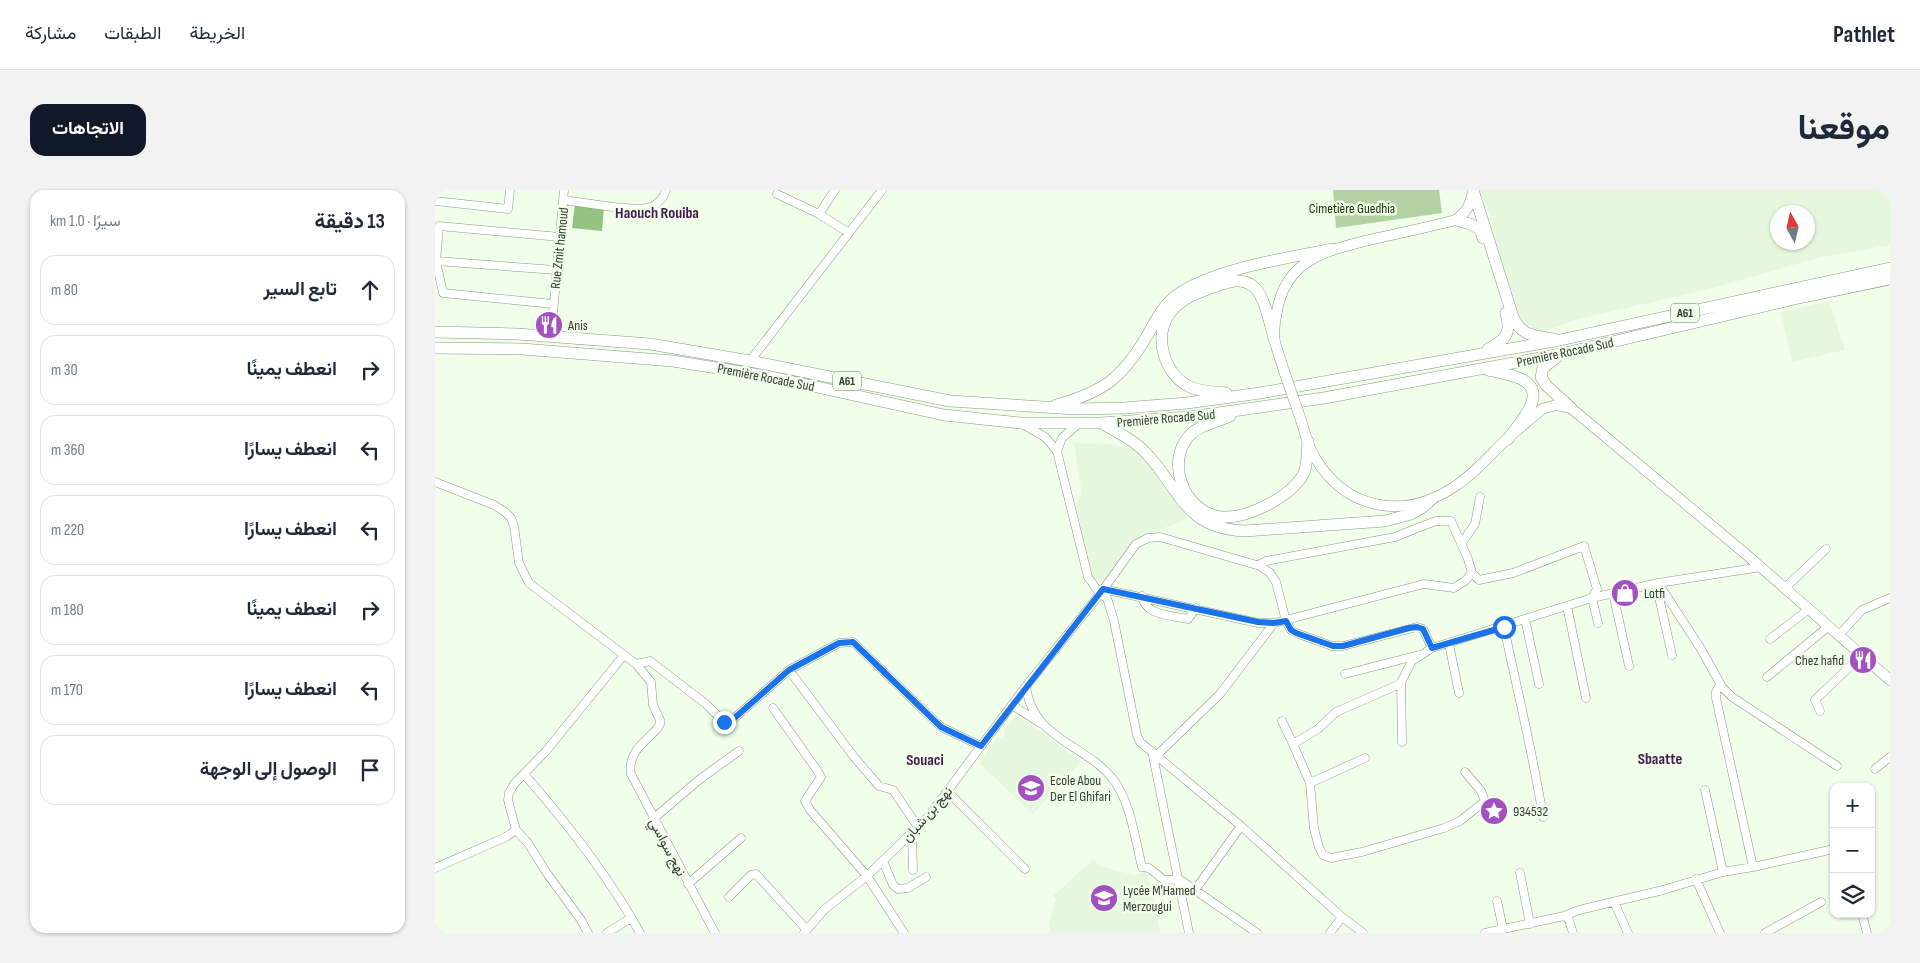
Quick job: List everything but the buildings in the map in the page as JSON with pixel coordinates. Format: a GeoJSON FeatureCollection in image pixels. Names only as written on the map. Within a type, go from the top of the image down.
{"type":"FeatureCollection","features":[{"type":"Feature","properties":{"kind":"highway"},"geometry":{"type":"LineString","coordinates":[[1473,190],[1518,328],[1527,334],[1560,340]]}},
{"type":"Feature","properties":{"kind":"highway"},"geometry":{"type":"LineString","coordinates":[[1456,220],[1480,229],[1509,322],[1508,332],[1502,342],[1480,354]]}},
{"type":"Feature","properties":{"kind":"highway"},"geometry":{"type":"LineString","coordinates":[[1045,408],[1076,400],[1095,392],[1113,380],[1124,370],[1137,352],[1169,301],[1193,285],[1263,263],[1333,249]]}},
{"type":"Feature","properties":{"kind":"highway","name":"Première Rocade Sud"},"geometry":{"type":"LineString","coordinates":[[435,332],[551,336],[651,344],[750,361],[950,401],[1075,410],[1169,405],[1260,393],[1560,340],[1890,268]]}},
{"type":"Feature","properties":{"kind":"highway","name":"Première Rocade Sud"},"geometry":{"type":"LineString","coordinates":[[435,348],[522,349],[673,361],[767,376],[944,416],[1020,423],[1101,423],[1247,410],[1324,398],[1561,354],[1798,298],[1890,279]]}},
{"type":"Feature","properties":{"kind":"highway"},"geometry":{"type":"LineString","coordinates":[[1260,393],[1211,392],[1189,386],[1176,378],[1169,367],[1162,340],[1163,330],[1171,311],[1181,302],[1198,293],[1231,281],[1239,281],[1247,282],[1259,292],[1275,339]]}},
{"type":"Feature","properties":{"kind":"highway"},"geometry":{"type":"LineString","coordinates":[[1561,354],[1543,368],[1541,377],[1571,408]]}},
{"type":"Feature","properties":{"kind":"highway"},"geometry":{"type":"LineString","coordinates":[[1482,369],[1517,377],[1529,385],[1532,390],[1532,404],[1507,438]]}},
{"type":"Feature","properties":{"kind":"highway"},"geometry":{"type":"LineString","coordinates":[[1247,410],[1201,427],[1189,436],[1180,450],[1179,476],[1194,503],[1202,510],[1216,516],[1228,517],[1258,509],[1276,500],[1289,491],[1304,474],[1308,441]]}},
{"type":"Feature","properties":{"kind":"highway"},"geometry":{"type":"LineString","coordinates":[[1101,423],[1140,447],[1156,464],[1183,504],[1193,514],[1209,524],[1227,530],[1245,531],[1385,521],[1411,514],[1422,508],[1432,499]]}},
{"type":"Feature","properties":{"kind":"main road"},"geometry":{"type":"LineString","coordinates":[[1473,190],[1466,212],[1456,220],[1333,249],[1306,261],[1291,276],[1279,300],[1274,325],[1275,339],[1283,371],[1313,454],[1328,476],[1337,486],[1360,500],[1375,505],[1398,506],[1415,504],[1432,499],[1457,485],[1507,438],[1542,409],[1555,405],[1571,408],[1761,567],[1890,680]]}},
{"type":"Feature","properties":{"kind":"street"},"geometry":{"type":"LineString","coordinates":[[435,202],[508,209],[510,190]]}},
{"type":"Feature","properties":{"kind":"street","name":"Rue Zmit hamoud"},"geometry":{"type":"LineString","coordinates":[[551,336],[564,190]]}},
{"type":"Feature","properties":{"kind":"street"},"geometry":{"type":"LineString","coordinates":[[563,200],[633,208],[650,207],[663,199],[667,190]]}},
{"type":"Feature","properties":{"kind":"street"},"geometry":{"type":"LineString","coordinates":[[819,214],[835,190]]}},
{"type":"Feature","properties":{"kind":"street"},"geometry":{"type":"LineString","coordinates":[[750,361],[882,190]]}},
{"type":"Feature","properties":{"kind":"street"},"geometry":{"type":"LineString","coordinates":[[777,194],[819,214],[849,233]]}},
{"type":"Feature","properties":{"kind":"street"},"geometry":{"type":"LineString","coordinates":[[553,304],[443,293],[436,261],[437,226],[559,237]]}},
{"type":"Feature","properties":{"kind":"street"},"geometry":{"type":"LineString","coordinates":[[436,261],[556,270]]}},
{"type":"Feature","properties":{"kind":"street"},"geometry":{"type":"LineString","coordinates":[[1020,423],[1045,437],[1057,451],[1088,577],[1107,598],[1114,621],[1140,742],[1241,826],[1342,918],[1363,933]]}},
{"type":"Feature","properties":{"kind":"street"},"geometry":{"type":"LineString","coordinates":[[1057,451],[1067,432],[1079,424]]}},
{"type":"Feature","properties":{"kind":"street"},"geometry":{"type":"LineString","coordinates":[[435,482],[495,505],[505,512],[511,518],[514,526],[519,563],[529,583],[636,664],[650,661],[706,704],[724,722],[731,721],[789,670],[839,643],[853,642],[941,727],[981,746]]}},
{"type":"Feature","properties":{"kind":"street"},"geometry":{"type":"LineString","coordinates":[[1461,544],[1475,524],[1481,497]]}},
{"type":"Feature","properties":{"kind":"street"},"geometry":{"type":"LineString","coordinates":[[1258,565],[1266,561],[1395,537],[1425,525],[1447,520],[1451,521],[1472,573],[1479,580],[1513,573],[1585,546],[1597,589],[1592,598],[1597,623]]}},
{"type":"Feature","properties":{"kind":"street","name":"نهج بن شبان"},"geometry":{"type":"LineString","coordinates":[[805,931],[825,909],[867,876],[918,827],[1026,686],[1102,591],[1136,544],[1148,538],[1160,537],[1258,565]]}},
{"type":"Feature","properties":{"kind":"street"},"geometry":{"type":"LineString","coordinates":[[1785,588],[1825,549]]}},
{"type":"Feature","properties":{"kind":"street"},"geometry":{"type":"LineString","coordinates":[[1258,565],[1271,573],[1276,582],[1286,621],[1291,630],[1296,633],[1333,646],[1351,645],[1417,627],[1423,629],[1432,648]]}},
{"type":"Feature","properties":{"kind":"street"},"geometry":{"type":"LineString","coordinates":[[1293,744],[1319,729],[1336,712],[1394,688],[1401,682],[1412,661],[1432,648],[1592,598],[1657,584],[1761,567]]}},
{"type":"Feature","properties":{"kind":"street"},"geometry":{"type":"LineString","coordinates":[[1102,591],[1142,596],[1258,622],[1274,623],[1424,584],[1455,588],[1472,573]]}},
{"type":"Feature","properties":{"kind":"street"},"geometry":{"type":"LineString","coordinates":[[1657,584],[1672,655]]}},
{"type":"Feature","properties":{"kind":"street"},"geometry":{"type":"LineString","coordinates":[[1657,584],[1701,649],[1720,684],[1732,697],[1837,766]]}},
{"type":"Feature","properties":{"kind":"street"},"geometry":{"type":"LineString","coordinates":[[1613,593],[1629,666]]}},
{"type":"Feature","properties":{"kind":"street"},"geometry":{"type":"LineString","coordinates":[[1142,596],[1143,603],[1150,611],[1188,619],[1196,608]]}},
{"type":"Feature","properties":{"kind":"street"},"geometry":{"type":"LineString","coordinates":[[1839,635],[1862,610],[1890,598]]}},
{"type":"Feature","properties":{"kind":"street"},"geometry":{"type":"LineString","coordinates":[[1567,606],[1586,698]]}},
{"type":"Feature","properties":{"kind":"street"},"geometry":{"type":"LineString","coordinates":[[1771,639],[1809,608]]}},
{"type":"Feature","properties":{"kind":"street"},"geometry":{"type":"LineString","coordinates":[[1525,619],[1539,684]]}},
{"type":"Feature","properties":{"kind":"street"},"geometry":{"type":"LineString","coordinates":[[1154,755],[1220,694],[1274,623]]}},
{"type":"Feature","properties":{"kind":"street"},"geometry":{"type":"LineString","coordinates":[[1767,677],[1829,626]]}},
{"type":"Feature","properties":{"kind":"street"},"geometry":{"type":"LineString","coordinates":[[1504,627],[1517,693],[1525,718],[1543,817]]}},
{"type":"Feature","properties":{"kind":"street"},"geometry":{"type":"LineString","coordinates":[[1449,644],[1459,693]]}},
{"type":"Feature","properties":{"kind":"street"},"geometry":{"type":"LineString","coordinates":[[588,933],[581,920],[546,872],[529,843],[516,830],[510,809],[509,793],[514,784],[546,751],[624,655]]}},
{"type":"Feature","properties":{"kind":"street"},"geometry":{"type":"LineString","coordinates":[[1345,674],[1421,655]]}},
{"type":"Feature","properties":{"kind":"street"},"geometry":{"type":"LineString","coordinates":[[1820,711],[1815,700],[1861,656]]}},
{"type":"Feature","properties":{"kind":"street","name":"نهج سواسي"},"geometry":{"type":"LineString","coordinates":[[636,664],[651,682],[653,705],[660,724],[631,758],[631,774],[653,819],[715,933]]}},
{"type":"Feature","properties":{"kind":"street"},"geometry":{"type":"LineString","coordinates":[[789,670],[854,757],[879,786],[893,790],[918,827]]}},
{"type":"Feature","properties":{"kind":"street"},"geometry":{"type":"LineString","coordinates":[[1401,682],[1402,742]]}},
{"type":"Feature","properties":{"kind":"street"},"geometry":{"type":"LineString","coordinates":[[1720,684],[1716,692],[1716,698],[1753,867]]}},
{"type":"Feature","properties":{"kind":"street"},"geometry":{"type":"LineString","coordinates":[[1026,686],[1029,701],[1043,725]]}},
{"type":"Feature","properties":{"kind":"street"},"geometry":{"type":"LineString","coordinates":[[1012,705],[1106,771],[1114,781],[1129,812],[1142,867],[1149,868],[1164,880],[1179,878],[1257,933]]}},
{"type":"Feature","properties":{"kind":"street"},"geometry":{"type":"LineString","coordinates":[[773,708],[821,777],[805,801],[810,810],[837,844],[867,876],[904,933]]}},
{"type":"Feature","properties":{"kind":"street"},"geometry":{"type":"LineString","coordinates":[[1282,721],[1310,784],[1316,839],[1323,855],[1331,858],[1362,852],[1445,828],[1460,821],[1485,801],[1481,791],[1465,772]]}},
{"type":"Feature","properties":{"kind":"street"},"geometry":{"type":"LineString","coordinates":[[653,819],[700,779],[739,751]]}},
{"type":"Feature","properties":{"kind":"street"},"geometry":{"type":"LineString","coordinates":[[1154,755],[1189,933]]}},
{"type":"Feature","properties":{"kind":"street"},"geometry":{"type":"LineString","coordinates":[[1875,769],[1890,757]]}},
{"type":"Feature","properties":{"kind":"street"},"geometry":{"type":"LineString","coordinates":[[1310,784],[1365,758]]}},
{"type":"Feature","properties":{"kind":"street"},"geometry":{"type":"LineString","coordinates":[[524,774],[551,805],[602,872],[640,933]]}},
{"type":"Feature","properties":{"kind":"street"},"geometry":{"type":"LineString","coordinates":[[1705,790],[1723,872]]}},
{"type":"Feature","properties":{"kind":"street"},"geometry":{"type":"LineString","coordinates":[[947,791],[1025,869]]}},
{"type":"Feature","properties":{"kind":"street"},"geometry":{"type":"LineString","coordinates":[[1195,890],[1241,826]]}},
{"type":"Feature","properties":{"kind":"street"},"geometry":{"type":"LineString","coordinates":[[435,868],[506,837],[516,830]]}},
{"type":"Feature","properties":{"kind":"street"},"geometry":{"type":"LineString","coordinates":[[912,834],[913,870]]}},
{"type":"Feature","properties":{"kind":"street"},"geometry":{"type":"LineString","coordinates":[[688,884],[741,838]]}},
{"type":"Feature","properties":{"kind":"street"},"geometry":{"type":"LineString","coordinates":[[1485,933],[1564,916],[1579,910],[1663,890],[1723,872],[1830,850]]}},
{"type":"Feature","properties":{"kind":"street"},"geometry":{"type":"LineString","coordinates":[[883,861],[893,885],[898,889],[908,888],[926,877]]}},
{"type":"Feature","properties":{"kind":"street"},"geometry":{"type":"LineString","coordinates":[[729,897],[751,875],[756,874],[805,931]]}},
{"type":"Feature","properties":{"kind":"street"},"geometry":{"type":"LineString","coordinates":[[1520,874],[1530,924]]}},
{"type":"Feature","properties":{"kind":"street"},"geometry":{"type":"LineString","coordinates":[[1696,880],[1720,933]]}},
{"type":"Feature","properties":{"kind":"street"},"geometry":{"type":"LineString","coordinates":[[1497,901],[1503,929]]}},
{"type":"Feature","properties":{"kind":"street"},"geometry":{"type":"LineString","coordinates":[[1614,902],[1628,933]]}},
{"type":"Feature","properties":{"kind":"street"},"geometry":{"type":"LineString","coordinates":[[1765,933],[1821,902]]}},
{"type":"Feature","properties":{"kind":"street"},"geometry":{"type":"LineString","coordinates":[[1564,916],[1569,920],[1573,933]]}},
{"type":"Feature","properties":{"kind":"street"},"geometry":{"type":"LineString","coordinates":[[607,933],[631,918]]}},
{"type":"Feature","properties":{"kind":"street"},"geometry":{"type":"LineString","coordinates":[[1330,933],[1342,918]]}},
{"type":"Feature","properties":{"kind":"street"},"geometry":{"type":"LineString","coordinates":[[1863,918],[1867,933]]}},
{"type":"Feature","properties":{"kind":"shaded area"},"geometry":{"type":"Polygon","coordinates":[[[1479,190],[1890,190],[1890,245],[1821,257],[1705,290],[1578,319],[1541,332],[1524,324],[1514,308],[1494,242],[1492,218],[1479,190]]]}},
{"type":"Feature","properties":{"kind":"shaded area"},"geometry":{"type":"Polygon","coordinates":[[[1829,301],[1845,350],[1792,362],[1781,312],[1829,301]]]}},
{"type":"Feature","properties":{"kind":"shaded area"},"geometry":{"type":"Polygon","coordinates":[[[1074,443],[1106,444],[1137,449],[1188,519],[1135,539],[1102,583],[1093,584],[1076,506],[1082,494],[1074,443]]]}},
{"type":"Feature","properties":{"kind":"shaded area","name":"Ecole Abou Der El Ghifari"},"geometry":{"type":"Polygon","coordinates":[[[1017,714],[1081,762],[1033,814],[979,763],[998,737],[1002,738],[1005,733],[1004,730],[1017,714]]]}},
{"type":"Feature","properties":{"kind":"shaded area","name":"Lycée M'Hamed Merzougui"},"geometry":{"type":"Polygon","coordinates":[[[1094,859],[1099,866],[1135,875],[1147,872],[1160,933],[1050,933],[1049,923],[1056,899],[1053,896],[1094,859]]]}},
{"type":"Feature","properties":{"kind":"green space","name":"Cimetière Guedhia"},"geometry":{"type":"Polygon","coordinates":[[[1333,190],[1439,190],[1442,213],[1336,228],[1333,190]]]}},
{"type":"Feature","properties":{"kind":"green space"},"geometry":{"type":"Polygon","coordinates":[[[575,204],[604,207],[602,231],[572,228],[575,204]]]}},
{"type":"Feature","properties":{"kind":"place","name":"Anis"},"geometry":{"type":"Point","coordinates":[549,325]}},
{"type":"Feature","properties":{"kind":"place","name":"Lotfi"},"geometry":{"type":"Point","coordinates":[1625,593]}},
{"type":"Feature","properties":{"kind":"place","name":"Chez hafid"},"geometry":{"type":"Point","coordinates":[1863,660]}},
{"type":"Feature","properties":{"kind":"place","name":"Ecole Abou Der El Ghifari"},"geometry":{"type":"Point","coordinates":[1031,788]}},
{"type":"Feature","properties":{"kind":"place","name":"934532"},"geometry":{"type":"Point","coordinates":[1494,811]}},
{"type":"Feature","properties":{"kind":"place","name":"Lycée M'Hamed Merzougui"},"geometry":{"type":"Point","coordinates":[1104,898]}},
{"type":"Feature","properties":{"kind":"district","name":"Haouch Rouiba"},"geometry":{"type":"Point","coordinates":[657,212]}},
{"type":"Feature","properties":{"kind":"district","name":"Sbaatte"},"geometry":{"type":"Point","coordinates":[1660,758]}},
{"type":"Feature","properties":{"kind":"district","name":"Souaci"},"geometry":{"type":"Point","coordinates":[925,759]}},
{"type":"Feature","properties":{"kind":"route"},"geometry":{"type":"LineString","coordinates":[[724,722],[731,721],[789,670],[846,641],[853,642],[941,727],[981,746],[1103,589],[1258,622],[1274,623],[1286,621],[1291,630],[1296,633],[1333,646],[1351,645],[1417,627],[1423,629],[1432,648],[1504,627]]}}]}
